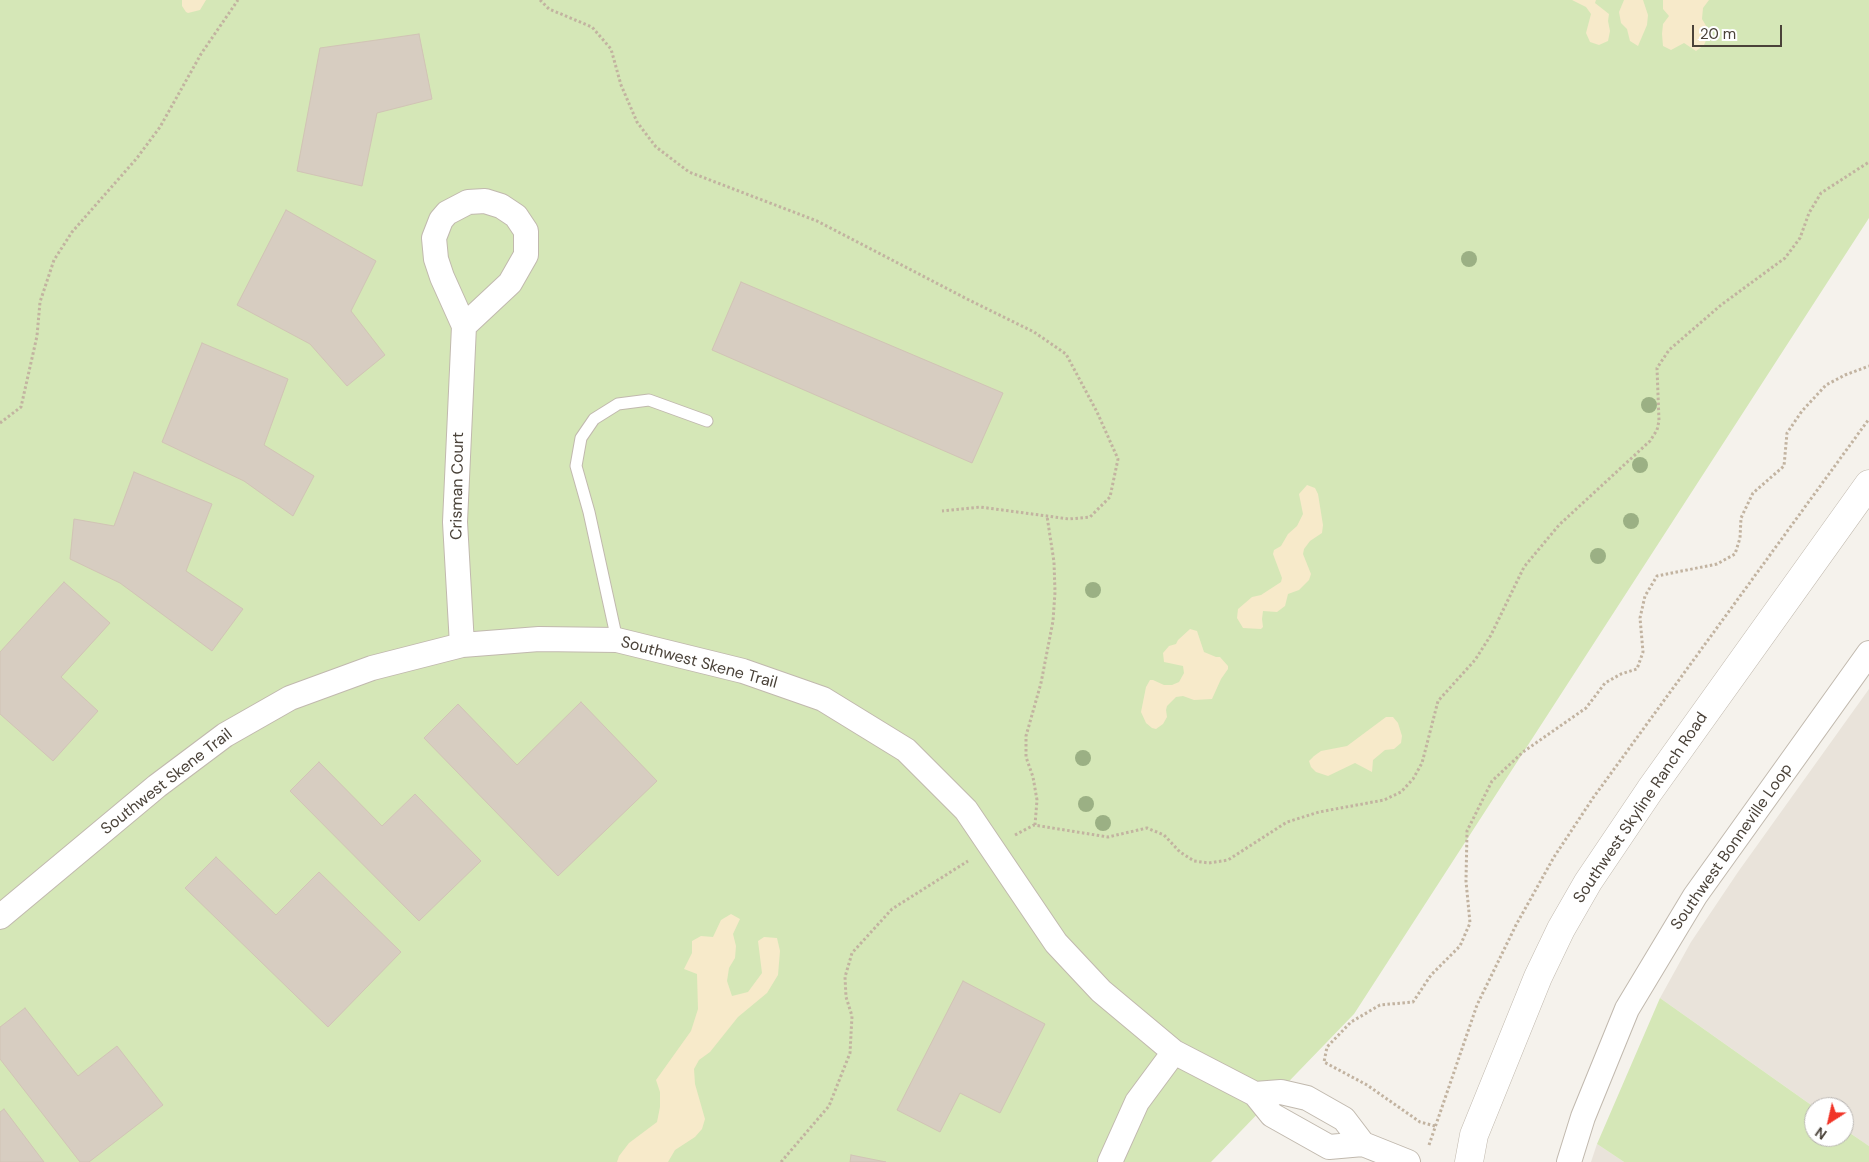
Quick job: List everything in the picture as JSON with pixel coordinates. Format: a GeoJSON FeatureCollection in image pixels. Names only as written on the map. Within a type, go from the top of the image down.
{"type":"FeatureCollection","features":[{"type":"Feature","properties":{"kind":"street","name":"Crisman Court"},"geometry":{"type":"LineString","coordinates":[[462,646],[455,522],[464,326],[442,277],[436,259],[434,238],[441,220],[446,214],[468,202],[485,201],[501,206],[516,216],[526,231],[526,255],[510,283],[464,326]]}},
{"type":"Feature","properties":{"kind":"street","name":"Southwest Skyline Ranch Road"},"geometry":{"type":"LineString","coordinates":[[1469,1162],[1474,1135],[1538,977],[1561,929],[1588,882],[1650,790],[1869,484]]}},
{"type":"Feature","properties":{"kind":"street","name":"Southwest Skene Trail"},"geometry":{"type":"LineString","coordinates":[[0,917],[157,786],[225,735],[290,698],[372,668],[462,646],[539,639],[617,640],[743,671],[823,699],[906,750],[966,810],[1056,943],[1101,991],[1174,1052],[1255,1094],[1272,1115],[1329,1147],[1363,1144],[1408,1162]]}},
{"type":"Feature","properties":{"kind":"street","name":"Southwest Bonneville Loop"},"geometry":{"type":"LineString","coordinates":[[1569,1162],[1583,1117],[1627,1009],[1695,896],[1869,653]]}},
{"type":"Feature","properties":{"kind":"street"},"geometry":{"type":"LineString","coordinates":[[1110,1162],[1138,1102],[1174,1052]]}},
{"type":"Feature","properties":{"kind":"street"},"geometry":{"type":"LineString","coordinates":[[1255,1094],[1281,1092],[1306,1098],[1344,1119],[1363,1144]]}},
{"type":"Feature","properties":{"kind":"lane"},"geometry":{"type":"LineString","coordinates":[[617,640],[589,512],[576,466],[581,438],[594,420],[618,404],[649,400],[707,421]]}},
{"type":"Feature","properties":{"kind":"path"},"geometry":{"type":"LineString","coordinates":[[0,423],[22,407],[37,336],[40,302],[54,260],[72,232],[137,158],[160,127],[201,54],[238,0]]}},
{"type":"Feature","properties":{"kind":"path"},"geometry":{"type":"LineString","coordinates":[[540,0],[549,9],[592,27],[611,48],[621,85],[637,122],[656,147],[689,172],[817,221],[1034,332],[1066,354],[1097,412],[1118,459],[1110,497],[1090,517],[1069,519],[980,507],[942,511]]}},
{"type":"Feature","properties":{"kind":"path"},"geometry":{"type":"LineString","coordinates":[[781,1162],[829,1106],[850,1053],[852,1016],[846,997],[845,977],[852,953],[892,910],[992,846],[1035,825],[1108,837],[1147,828],[1164,835],[1180,852],[1194,861],[1209,863],[1228,860],[1287,822],[1319,812],[1384,800],[1401,792],[1413,780],[1422,763],[1438,702],[1475,660],[1491,636],[1524,566],[1559,525],[1650,441],[1657,430],[1659,420],[1657,368],[1670,350],[1721,305],[1785,258],[1800,238],[1809,213],[1821,193],[1869,162]]}},
{"type":"Feature","properties":{"kind":"path"},"geometry":{"type":"LineString","coordinates":[[1435,1126],[1420,1122],[1367,1085],[1324,1062],[1326,1046],[1351,1022],[1380,1004],[1413,1002],[1431,976],[1460,946],[1470,922],[1466,881],[1468,831],[1492,781],[1523,752],[1586,708],[1605,683],[1621,674],[1638,669],[1643,652],[1640,618],[1646,596],[1657,576],[1716,564],[1735,554],[1740,538],[1741,518],[1753,493],[1784,466],[1787,433],[1802,411],[1826,385],[1869,366]]}},
{"type":"Feature","properties":{"kind":"path"},"geometry":{"type":"LineString","coordinates":[[1035,825],[1036,800],[1033,777],[1026,757],[1026,736],[1041,683],[1053,621],[1055,592],[1054,562],[1047,516]]}},
{"type":"Feature","properties":{"kind":"shaded area"},"geometry":{"type":"Polygon","coordinates":[[[1869,689],[1869,1146],[1854,1136],[1854,1097],[1804,1097],[1804,1100],[1660,998],[1691,942],[1738,872],[1869,689]]]}},
{"type":"Feature","properties":{"kind":"shaded area"},"geometry":{"type":"Polygon","coordinates":[[[1597,1144],[1624,1162],[1591,1162],[1597,1144]]]}},
{"type":"Feature","properties":{"kind":"green space"},"geometry":{"type":"Polygon","coordinates":[[[0,0],[1869,0],[1869,218],[1354,1014],[1211,1162],[0,1162],[0,0]]]}},
{"type":"Feature","properties":{"kind":"green space"},"geometry":{"type":"Polygon","coordinates":[[[1660,998],[1804,1100],[1804,1147],[1854,1147],[1854,1136],[1869,1146],[1869,1162],[1624,1162],[1597,1144],[1660,998]]]}},
{"type":"Feature","properties":{"kind":"sand"},"geometry":{"type":"Polygon","coordinates":[[[182,0],[206,0],[200,10],[188,13],[182,6],[182,0]]]}},
{"type":"Feature","properties":{"kind":"sand"},"geometry":{"type":"Polygon","coordinates":[[[1572,0],[1596,0],[1595,3],[1609,14],[1610,31],[1608,41],[1599,45],[1590,42],[1586,33],[1591,14],[1586,7],[1572,0]]]}},
{"type":"Feature","properties":{"kind":"sand"},"geometry":{"type":"Polygon","coordinates":[[[1624,0],[1643,0],[1648,15],[1647,25],[1638,46],[1630,41],[1627,29],[1621,23],[1619,12],[1624,0]]]}},
{"type":"Feature","properties":{"kind":"sand"},"geometry":{"type":"Polygon","coordinates":[[[1663,0],[1709,0],[1703,8],[1702,19],[1708,29],[1708,36],[1704,45],[1696,51],[1684,43],[1671,50],[1663,46],[1663,24],[1669,16],[1663,9],[1663,0]]]}},
{"type":"Feature","properties":{"kind":"sand"},"geometry":{"type":"Polygon","coordinates":[[[1307,485],[1315,488],[1318,494],[1323,525],[1322,533],[1310,541],[1304,549],[1303,554],[1311,574],[1309,580],[1299,590],[1288,594],[1285,606],[1277,612],[1263,611],[1263,627],[1261,629],[1243,628],[1237,618],[1238,609],[1252,597],[1261,595],[1281,582],[1282,578],[1273,554],[1274,550],[1281,546],[1288,534],[1297,526],[1303,514],[1299,494],[1307,485]]]}},
{"type":"Feature","properties":{"kind":"sand"},"geometry":{"type":"Polygon","coordinates":[[[1190,629],[1197,631],[1204,652],[1220,657],[1228,666],[1228,669],[1212,699],[1194,700],[1183,696],[1176,697],[1167,706],[1167,717],[1163,724],[1156,729],[1152,728],[1146,723],[1141,712],[1146,687],[1150,680],[1164,685],[1172,685],[1179,682],[1184,673],[1183,666],[1164,662],[1163,653],[1169,646],[1176,644],[1190,629]]]}},
{"type":"Feature","properties":{"kind":"sand"},"geometry":{"type":"Polygon","coordinates":[[[1386,717],[1393,717],[1398,723],[1402,736],[1401,743],[1394,749],[1385,750],[1373,760],[1372,772],[1355,763],[1328,776],[1316,772],[1311,767],[1309,761],[1321,751],[1347,746],[1386,717]]]}},
{"type":"Feature","properties":{"kind":"sand"},"geometry":{"type":"Polygon","coordinates":[[[731,914],[740,919],[733,934],[736,946],[735,958],[729,968],[727,981],[732,996],[748,992],[762,973],[758,941],[764,937],[777,938],[780,951],[778,975],[767,993],[738,1017],[710,1052],[699,1060],[694,1069],[695,1084],[705,1119],[702,1129],[695,1137],[675,1150],[668,1162],[617,1162],[619,1156],[629,1143],[657,1122],[660,1092],[656,1080],[691,1031],[698,1009],[697,974],[684,969],[692,953],[692,941],[701,936],[713,937],[721,920],[731,914]]]}},
{"type":"Feature","properties":{"kind":"building"},"geometry":{"type":"Polygon","coordinates":[[[419,34],[432,99],[377,113],[362,186],[297,171],[320,48],[419,34]]]}},
{"type":"Feature","properties":{"kind":"building"},"geometry":{"type":"Polygon","coordinates":[[[286,210],[376,261],[351,311],[385,355],[347,386],[310,344],[237,305],[286,210]]]}},
{"type":"Feature","properties":{"kind":"building"},"geometry":{"type":"Polygon","coordinates":[[[741,282],[1003,393],[972,463],[712,350],[741,282]]]}},
{"type":"Feature","properties":{"kind":"building"},"geometry":{"type":"Polygon","coordinates":[[[202,343],[288,379],[264,445],[314,476],[293,516],[244,481],[162,442],[202,343]]]}},
{"type":"Feature","properties":{"kind":"building"},"geometry":{"type":"Polygon","coordinates":[[[134,472],[212,504],[186,571],[243,609],[212,651],[120,583],[70,559],[74,519],[114,526],[134,472]]]}},
{"type":"Feature","properties":{"kind":"building"},"geometry":{"type":"Polygon","coordinates":[[[64,582],[110,623],[61,677],[98,711],[53,761],[0,714],[0,652],[64,582]]]}},
{"type":"Feature","properties":{"kind":"building"},"geometry":{"type":"Polygon","coordinates":[[[581,702],[657,781],[558,876],[424,738],[458,704],[517,765],[581,702]]]}},
{"type":"Feature","properties":{"kind":"building"},"geometry":{"type":"Polygon","coordinates":[[[319,762],[382,826],[415,794],[481,861],[419,921],[290,791],[319,762]]]}},
{"type":"Feature","properties":{"kind":"building"},"geometry":{"type":"Polygon","coordinates":[[[216,857],[276,915],[319,872],[401,952],[328,1027],[185,888],[216,857]]]}},
{"type":"Feature","properties":{"kind":"building"},"geometry":{"type":"Polygon","coordinates":[[[963,981],[1045,1024],[1000,1113],[960,1093],[940,1132],[897,1110],[963,981]]]}},
{"type":"Feature","properties":{"kind":"building"},"geometry":{"type":"Polygon","coordinates":[[[25,1008],[78,1076],[117,1046],[163,1105],[89,1162],[80,1162],[0,1059],[0,1027],[25,1008]]]}},
{"type":"Feature","properties":{"kind":"building"},"geometry":{"type":"Polygon","coordinates":[[[4,1109],[44,1162],[0,1162],[0,1112],[4,1109]]]}},
{"type":"Feature","properties":{"kind":"building"},"geometry":{"type":"Polygon","coordinates":[[[851,1155],[886,1162],[850,1162],[851,1155]]]}}]}
